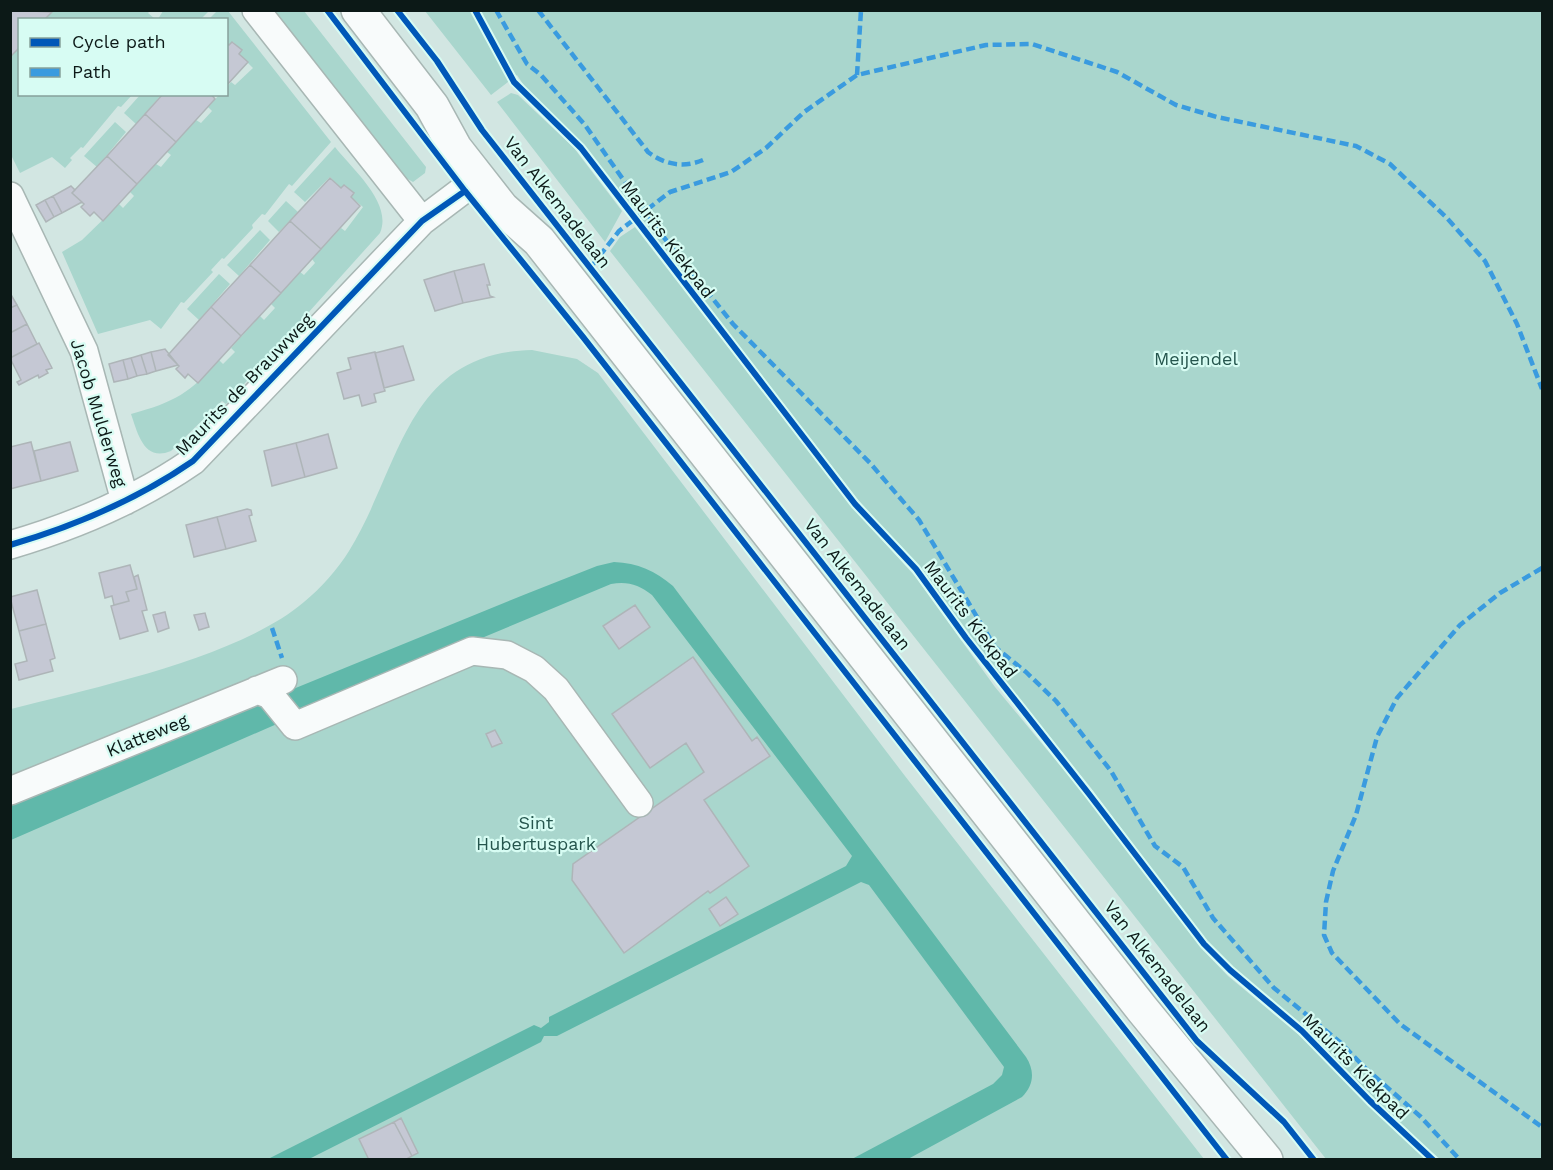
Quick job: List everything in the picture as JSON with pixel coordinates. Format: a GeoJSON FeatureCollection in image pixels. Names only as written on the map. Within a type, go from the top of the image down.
{"type":"FeatureCollection","features":[{"type":"Feature","properties":{"kind":"main road","name":"Van Alkemadelaan"},"geometry":{"type":"LineString","coordinates":[[358,10],[432,106],[455,148],[502,208],[539,241],[1142,1010],[1266,1160]]}},
{"type":"Feature","properties":{"kind":"main road","name":"Van Alkemadelaan"},"geometry":{"type":"LineString","coordinates":[[432,106],[471,137],[490,160],[518,196],[539,241]]}},
{"type":"Feature","properties":{"kind":"street"},"geometry":{"type":"LineString","coordinates":[[256,10],[422,221]]}},
{"type":"Feature","properties":{"kind":"street","name":"Maurits de Brauwweg"},"geometry":{"type":"LineString","coordinates":[[10,545],[53,532],[125,501],[161,484],[193,461],[422,221],[479,178]]}},
{"type":"Feature","properties":{"kind":"street","name":"Jacob Mulderweg"},"geometry":{"type":"LineString","coordinates":[[10,195],[84,351],[125,501]]}},
{"type":"Feature","properties":{"kind":"street","name":"Klatteweg"},"geometry":{"type":"LineString","coordinates":[[10,791],[270,688],[295,726],[472,651],[507,655],[534,669],[556,689],[639,803]]}},
{"type":"Feature","properties":{"kind":"green space"},"geometry":{"type":"Polygon","coordinates":[[[53,10],[150,11],[148,13],[154,18],[47,18],[53,10]]]}},
{"type":"Feature","properties":{"kind":"green space"},"geometry":{"type":"Polygon","coordinates":[[[163,11],[209,11],[202,18],[159,18],[163,11]]]}},
{"type":"Feature","properties":{"kind":"green space"},"geometry":{"type":"Polygon","coordinates":[[[217,11],[228,11],[331,142],[292,186],[289,184],[265,215],[262,214],[252,225],[253,228],[224,259],[222,258],[211,270],[213,272],[184,303],[181,302],[161,329],[150,320],[98,334],[62,252],[82,240],[119,204],[123,208],[134,196],[130,192],[156,164],[161,167],[171,155],[167,152],[196,120],[201,123],[212,111],[208,107],[218,96],[228,96],[228,86],[231,82],[235,85],[253,68],[239,54],[241,50],[233,42],[228,44],[228,18],[210,18],[217,11]]]}},
{"type":"Feature","properties":{"kind":"green space"},"geometry":{"type":"Polygon","coordinates":[[[274,11],[304,11],[426,167],[425,173],[413,182],[406,178],[274,11]]]}},
{"type":"Feature","properties":{"kind":"green space","name":"Meijendel"},"geometry":{"type":"Polygon","coordinates":[[[425,11],[1542,11],[1542,1159],[1440,1159],[1403,1128],[1298,1021],[1227,963],[1203,937],[1091,788],[969,636],[926,576],[859,501],[588,151],[529,93],[517,75],[491,95],[425,11]]]}},
{"type":"Feature","properties":{"kind":"green space"},"geometry":{"type":"Polygon","coordinates":[[[18,48],[18,96],[131,96],[121,107],[118,106],[83,148],[81,147],[70,158],[72,160],[65,168],[52,157],[20,173],[11,155],[10,57],[18,48]]]}},
{"type":"Feature","properties":{"kind":"green space"},"geometry":{"type":"Polygon","coordinates":[[[511,93],[518,95],[574,148],[622,211],[605,242],[497,102],[511,93]]]}},
{"type":"Feature","properties":{"kind":"green space"},"geometry":{"type":"Polygon","coordinates":[[[139,96],[160,96],[136,124],[124,113],[139,96]]]}},
{"type":"Feature","properties":{"kind":"green space"},"geometry":{"type":"Polygon","coordinates":[[[115,122],[126,132],[97,167],[84,156],[115,122]]]}},
{"type":"Feature","properties":{"kind":"green space"},"geometry":{"type":"Polygon","coordinates":[[[335,147],[376,198],[381,210],[380,233],[226,404],[222,401],[171,451],[154,453],[144,444],[131,414],[181,395],[199,381],[219,360],[223,364],[235,352],[231,348],[260,316],[264,320],[275,308],[271,304],[300,272],[304,275],[315,263],[312,259],[341,228],[345,231],[363,207],[351,197],[354,193],[345,185],[341,188],[330,177],[305,202],[294,192],[335,147]]]}},
{"type":"Feature","properties":{"kind":"green space"},"geometry":{"type":"Polygon","coordinates":[[[286,201],[298,212],[279,232],[268,221],[286,201]]]}},
{"type":"Feature","properties":{"kind":"green space"},"geometry":{"type":"Polygon","coordinates":[[[635,227],[851,506],[914,575],[995,687],[1087,798],[1202,949],[1228,976],[1299,1035],[1425,1159],[1326,1159],[610,251],[620,237],[635,227]]]}},
{"type":"Feature","properties":{"kind":"green space"},"geometry":{"type":"Polygon","coordinates":[[[260,230],[270,240],[239,276],[227,265],[260,230]]]}},
{"type":"Feature","properties":{"kind":"green space"},"geometry":{"type":"Polygon","coordinates":[[[219,274],[230,284],[199,320],[187,309],[219,274]]]}},
{"type":"Feature","properties":{"kind":"green space","name":"Sint Hubertuspark"},"geometry":{"type":"Polygon","coordinates":[[[532,350],[577,359],[598,373],[905,776],[1204,1159],[11,1160],[11,709],[123,680],[204,655],[276,622],[310,597],[345,558],[367,518],[413,419],[433,392],[458,371],[490,356],[532,350]]]}},
{"type":"Feature","properties":{"kind":"shaded area"},"geometry":{"type":"Polygon","coordinates":[[[614,562],[646,569],[673,586],[1026,1057],[1032,1073],[1029,1088],[1022,1097],[908,1159],[852,1159],[993,1084],[1002,1075],[1004,1067],[869,885],[861,882],[557,1036],[544,1036],[541,1042],[309,1159],[268,1159],[534,1025],[541,1028],[549,1022],[549,1017],[846,866],[852,856],[652,595],[638,586],[623,583],[611,584],[302,713],[11,840],[11,804],[526,594],[597,566],[614,562]]]}},
{"type":"Feature","properties":{"kind":"building"},"geometry":{"type":"Polygon","coordinates":[[[10,10],[52,12],[46,18],[18,18],[18,49],[10,57],[10,10]]]}},
{"type":"Feature","properties":{"kind":"building"},"geometry":{"type":"Polygon","coordinates":[[[232,42],[242,50],[239,54],[248,62],[228,84],[228,44],[232,42]]]}},
{"type":"Feature","properties":{"kind":"building"},"geometry":{"type":"Polygon","coordinates":[[[161,96],[213,96],[215,99],[176,142],[145,114],[161,96]]]}},
{"type":"Feature","properties":{"kind":"building"},"geometry":{"type":"Polygon","coordinates":[[[145,114],[176,142],[137,184],[107,156],[145,114]]]}},
{"type":"Feature","properties":{"kind":"building"},"geometry":{"type":"Polygon","coordinates":[[[107,156],[137,184],[103,221],[94,212],[90,216],[81,207],[84,204],[72,193],[107,156]]]}},
{"type":"Feature","properties":{"kind":"building"},"geometry":{"type":"Polygon","coordinates":[[[330,178],[341,188],[344,185],[354,193],[351,197],[360,206],[321,249],[290,221],[330,178]]]}},
{"type":"Feature","properties":{"kind":"building"},"geometry":{"type":"Polygon","coordinates":[[[71,186],[75,190],[72,193],[82,202],[62,213],[53,196],[71,186]]]}},
{"type":"Feature","properties":{"kind":"building"},"geometry":{"type":"Polygon","coordinates":[[[53,196],[62,213],[54,217],[45,200],[53,196]]]}},
{"type":"Feature","properties":{"kind":"building"},"geometry":{"type":"Polygon","coordinates":[[[45,200],[54,217],[46,222],[36,205],[45,200]]]}},
{"type":"Feature","properties":{"kind":"building"},"geometry":{"type":"Polygon","coordinates":[[[290,221],[321,249],[281,293],[250,265],[290,221]]]}},
{"type":"Feature","properties":{"kind":"building"},"geometry":{"type":"Polygon","coordinates":[[[484,264],[490,285],[487,285],[490,296],[493,297],[463,303],[454,271],[484,264]]]}},
{"type":"Feature","properties":{"kind":"building"},"geometry":{"type":"Polygon","coordinates":[[[250,265],[281,293],[241,336],[211,307],[250,265]]]}},
{"type":"Feature","properties":{"kind":"building"},"geometry":{"type":"Polygon","coordinates":[[[454,271],[463,303],[435,311],[424,280],[454,271]]]}},
{"type":"Feature","properties":{"kind":"building"},"geometry":{"type":"Polygon","coordinates":[[[10,293],[17,305],[10,308],[10,293]]]}},
{"type":"Feature","properties":{"kind":"building"},"geometry":{"type":"Polygon","coordinates":[[[17,305],[27,324],[10,333],[10,308],[17,305]]]}},
{"type":"Feature","properties":{"kind":"building"},"geometry":{"type":"Polygon","coordinates":[[[211,307],[241,336],[198,383],[188,374],[185,378],[176,369],[179,366],[168,355],[211,307]]]}},
{"type":"Feature","properties":{"kind":"building"},"geometry":{"type":"Polygon","coordinates":[[[27,324],[37,344],[10,358],[10,333],[27,324]]]}},
{"type":"Feature","properties":{"kind":"building"},"geometry":{"type":"Polygon","coordinates":[[[39,343],[52,368],[46,370],[48,373],[39,378],[38,375],[19,385],[17,382],[21,380],[10,358],[39,343]]]}},
{"type":"Feature","properties":{"kind":"building"},"geometry":{"type":"Polygon","coordinates":[[[403,346],[414,380],[384,388],[375,353],[403,346]]]}},
{"type":"Feature","properties":{"kind":"building"},"geometry":{"type":"Polygon","coordinates":[[[165,349],[178,365],[156,371],[151,352],[165,349]]]}},
{"type":"Feature","properties":{"kind":"building"},"geometry":{"type":"Polygon","coordinates":[[[151,352],[156,371],[147,374],[141,355],[151,352]]]}},
{"type":"Feature","properties":{"kind":"building"},"geometry":{"type":"Polygon","coordinates":[[[375,352],[385,391],[374,394],[376,402],[362,406],[359,395],[344,399],[337,373],[351,369],[348,358],[375,352]]]}},
{"type":"Feature","properties":{"kind":"building"},"geometry":{"type":"Polygon","coordinates":[[[141,355],[147,374],[137,376],[131,358],[141,355]]]}},
{"type":"Feature","properties":{"kind":"building"},"geometry":{"type":"Polygon","coordinates":[[[131,358],[137,376],[128,379],[123,360],[131,358]]]}},
{"type":"Feature","properties":{"kind":"building"},"geometry":{"type":"Polygon","coordinates":[[[123,360],[128,379],[114,382],[109,364],[123,360]]]}},
{"type":"Feature","properties":{"kind":"building"},"geometry":{"type":"Polygon","coordinates":[[[328,434],[337,468],[305,477],[296,443],[328,434]]]}},
{"type":"Feature","properties":{"kind":"building"},"geometry":{"type":"Polygon","coordinates":[[[31,442],[41,481],[10,489],[10,447],[31,442]]]}},
{"type":"Feature","properties":{"kind":"building"},"geometry":{"type":"Polygon","coordinates":[[[70,442],[78,471],[41,481],[34,451],[70,442]]]}},
{"type":"Feature","properties":{"kind":"building"},"geometry":{"type":"Polygon","coordinates":[[[296,443],[305,477],[272,486],[264,451],[296,443]]]}},
{"type":"Feature","properties":{"kind":"building"},"geometry":{"type":"Polygon","coordinates":[[[251,510],[252,515],[249,516],[256,541],[226,549],[217,517],[251,510]]]}},
{"type":"Feature","properties":{"kind":"building"},"geometry":{"type":"Polygon","coordinates":[[[217,517],[226,549],[194,557],[186,525],[217,517]]]}},
{"type":"Feature","properties":{"kind":"building"},"geometry":{"type":"Polygon","coordinates":[[[130,565],[137,589],[126,592],[129,601],[114,605],[112,596],[105,598],[99,573],[130,565]]]}},
{"type":"Feature","properties":{"kind":"building"},"geometry":{"type":"Polygon","coordinates":[[[138,575],[147,610],[142,611],[148,631],[120,639],[111,606],[129,601],[126,592],[137,589],[134,577],[138,575]]]}},
{"type":"Feature","properties":{"kind":"building"},"geometry":{"type":"Polygon","coordinates":[[[37,590],[46,624],[19,631],[10,597],[37,590]]]}},
{"type":"Feature","properties":{"kind":"building"},"geometry":{"type":"Polygon","coordinates":[[[635,605],[650,627],[619,649],[603,626],[635,605]]]}},
{"type":"Feature","properties":{"kind":"building"},"geometry":{"type":"Polygon","coordinates":[[[165,612],[169,628],[158,632],[153,615],[165,612]]]}},
{"type":"Feature","properties":{"kind":"building"},"geometry":{"type":"Polygon","coordinates":[[[205,613],[209,627],[199,630],[194,615],[205,613]]]}},
{"type":"Feature","properties":{"kind":"building"},"geometry":{"type":"Polygon","coordinates":[[[46,624],[55,658],[50,660],[53,671],[19,680],[15,664],[27,661],[19,631],[46,624]]]}},
{"type":"Feature","properties":{"kind":"building"},"geometry":{"type":"Polygon","coordinates":[[[693,657],[752,741],[757,737],[770,756],[704,800],[749,866],[710,893],[708,891],[624,953],[572,880],[573,864],[704,772],[686,743],[650,768],[612,714],[693,657]]]}},
{"type":"Feature","properties":{"kind":"building"},"geometry":{"type":"Polygon","coordinates":[[[495,730],[502,743],[492,747],[486,734],[495,730]]]}},
{"type":"Feature","properties":{"kind":"building"},"geometry":{"type":"Polygon","coordinates":[[[726,897],[738,914],[720,926],[709,909],[726,897]]]}},
{"type":"Feature","properties":{"kind":"building"},"geometry":{"type":"Polygon","coordinates":[[[401,1118],[418,1153],[412,1156],[394,1122],[401,1118]]]}},
{"type":"Feature","properties":{"kind":"building"},"geometry":{"type":"Polygon","coordinates":[[[394,1122],[412,1156],[405,1160],[369,1160],[359,1139],[394,1122]]]}},
{"type":"Feature","properties":{"kind":"marked path"},"geometry":{"type":"LineString","coordinates":[[496,10],[527,64],[541,75],[585,125],[662,235],[733,324],[870,463],[919,520],[995,647],[1026,672],[1056,701],[1111,771],[1155,846],[1183,867],[1213,918],[1274,988],[1341,1043],[1364,1067],[1421,1117],[1460,1160]]}},
{"type":"Feature","properties":{"kind":"marked path"},"geometry":{"type":"LineString","coordinates":[[538,10],[648,152],[661,160],[675,164],[689,164],[703,160]]}},
{"type":"Feature","properties":{"kind":"marked path"},"geometry":{"type":"LineString","coordinates":[[857,75],[861,10]]}},
{"type":"Feature","properties":{"kind":"marked path"},"geometry":{"type":"LineString","coordinates":[[591,267],[619,231],[670,192],[731,172],[766,148],[804,112],[857,75],[986,45],[1032,44],[1117,72],[1176,105],[1217,117],[1356,146],[1390,164],[1446,217],[1485,261],[1517,324],[1542,389]]}},
{"type":"Feature","properties":{"kind":"marked path"},"geometry":{"type":"LineString","coordinates":[[1542,568],[1500,593],[1460,625],[1397,698],[1377,737],[1356,815],[1333,871],[1326,902],[1324,935],[1332,953],[1400,1024],[1542,1127]]}},
{"type":"Feature","properties":{"kind":"marked path"},"geometry":{"type":"LineString","coordinates":[[272,628],[282,658]]}},
{"type":"Feature","properties":{"kind":"cycle path"},"geometry":{"type":"LineString","coordinates":[[327,10],[465,191],[583,337],[1227,1160]]}},
{"type":"Feature","properties":{"kind":"cycle path"},"geometry":{"type":"LineString","coordinates":[[397,10],[437,61],[482,130],[1197,1041],[1284,1122],[1314,1160]]}},
{"type":"Feature","properties":{"kind":"cycle path","name":"Maurits Kiekpad"},"geometry":{"type":"LineString","coordinates":[[475,10],[514,82],[581,148],[855,504],[916,569],[966,638],[1204,944],[1230,970],[1302,1031],[1370,1101],[1433,1160]]}},
{"type":"Feature","properties":{"kind":"cycle path"},"geometry":{"type":"LineString","coordinates":[[10,545],[105,510],[172,475],[193,461],[422,221],[465,191]]}}]}
